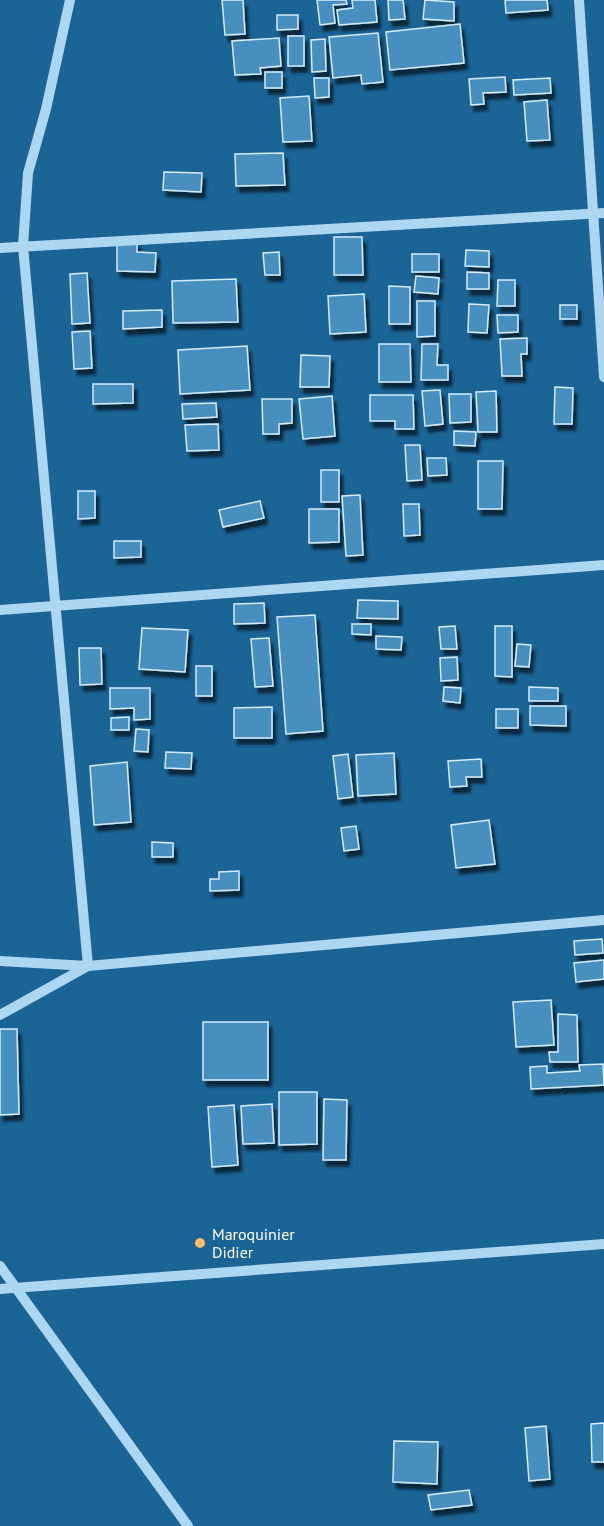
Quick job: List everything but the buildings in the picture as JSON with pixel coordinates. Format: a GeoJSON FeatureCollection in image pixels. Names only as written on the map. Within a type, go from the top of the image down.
{"type":"FeatureCollection","features":[{"type":"Feature","properties":{"kind":"street"},"geometry":{"type":"LineString","coordinates":[[70,0],[46,109],[28,173],[23,246],[88,966]]}},
{"type":"Feature","properties":{"kind":"street"},"geometry":{"type":"LineString","coordinates":[[579,0],[598,213],[604,377]]}},
{"type":"Feature","properties":{"kind":"street"},"geometry":{"type":"LineString","coordinates":[[0,248],[598,213]]}},
{"type":"Feature","properties":{"kind":"street"},"geometry":{"type":"LineString","coordinates":[[0,610],[604,565]]}},
{"type":"Feature","properties":{"kind":"street"},"geometry":{"type":"LineString","coordinates":[[0,961],[88,966],[604,920]]}},
{"type":"Feature","properties":{"kind":"street"},"geometry":{"type":"LineString","coordinates":[[0,1015],[88,966]]}},
{"type":"Feature","properties":{"kind":"street"},"geometry":{"type":"LineString","coordinates":[[0,1289],[604,1244]]}},
{"type":"Feature","properties":{"kind":"street"},"geometry":{"type":"LineString","coordinates":[[0,1266],[188,1526]]}},
{"type":"Feature","properties":{"kind":"place","name":"Maroquinier Didier"},"geometry":{"type":"Point","coordinates":[200,1243]}}]}
